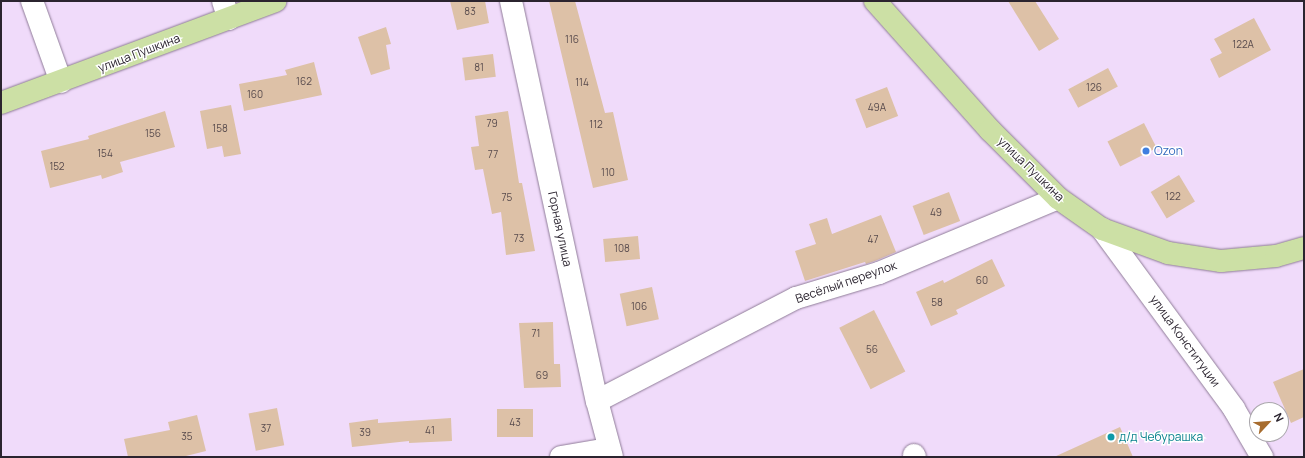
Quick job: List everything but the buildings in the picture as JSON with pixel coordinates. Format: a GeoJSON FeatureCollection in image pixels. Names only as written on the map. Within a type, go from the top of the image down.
{"type":"FeatureCollection","features":[{"type":"Feature","properties":{"kind":"main road","name":"улица Пушкина"},"geometry":{"type":"LineString","coordinates":[[1,103],[61,82],[226,10],[276,1]]}},
{"type":"Feature","properties":{"kind":"main road","name":"улица Пушкина"},"geometry":{"type":"LineString","coordinates":[[875,1],[990,130],[1058,198],[1102,229],[1168,253],[1221,261],[1276,256],[1304,248]]}},
{"type":"Feature","properties":{"kind":"street"},"geometry":{"type":"LineString","coordinates":[[32,1],[61,82]]}},
{"type":"Feature","properties":{"kind":"street","name":"Горная улица"},"geometry":{"type":"LineString","coordinates":[[511,1],[596,401],[611,453]]}},
{"type":"Feature","properties":{"kind":"street","name":"Весёлый переулок"},"geometry":{"type":"LineString","coordinates":[[596,401],[796,298],[879,273],[1058,198]]}},
{"type":"Feature","properties":{"kind":"street","name":"улица Конституции"},"geometry":{"type":"LineString","coordinates":[[1102,229],[1234,409],[1262,457]]}},
{"type":"Feature","properties":{"kind":"street"},"geometry":{"type":"LineString","coordinates":[[561,457],[611,453]]}},
{"type":"Feature","properties":{"kind":"place","name":"Ozon"},"geometry":{"type":"Point","coordinates":[1146,151]}},
{"type":"Feature","properties":{"kind":"place","name":"д/д Чебурашка"},"geometry":{"type":"Point","coordinates":[1111,437]}}]}
